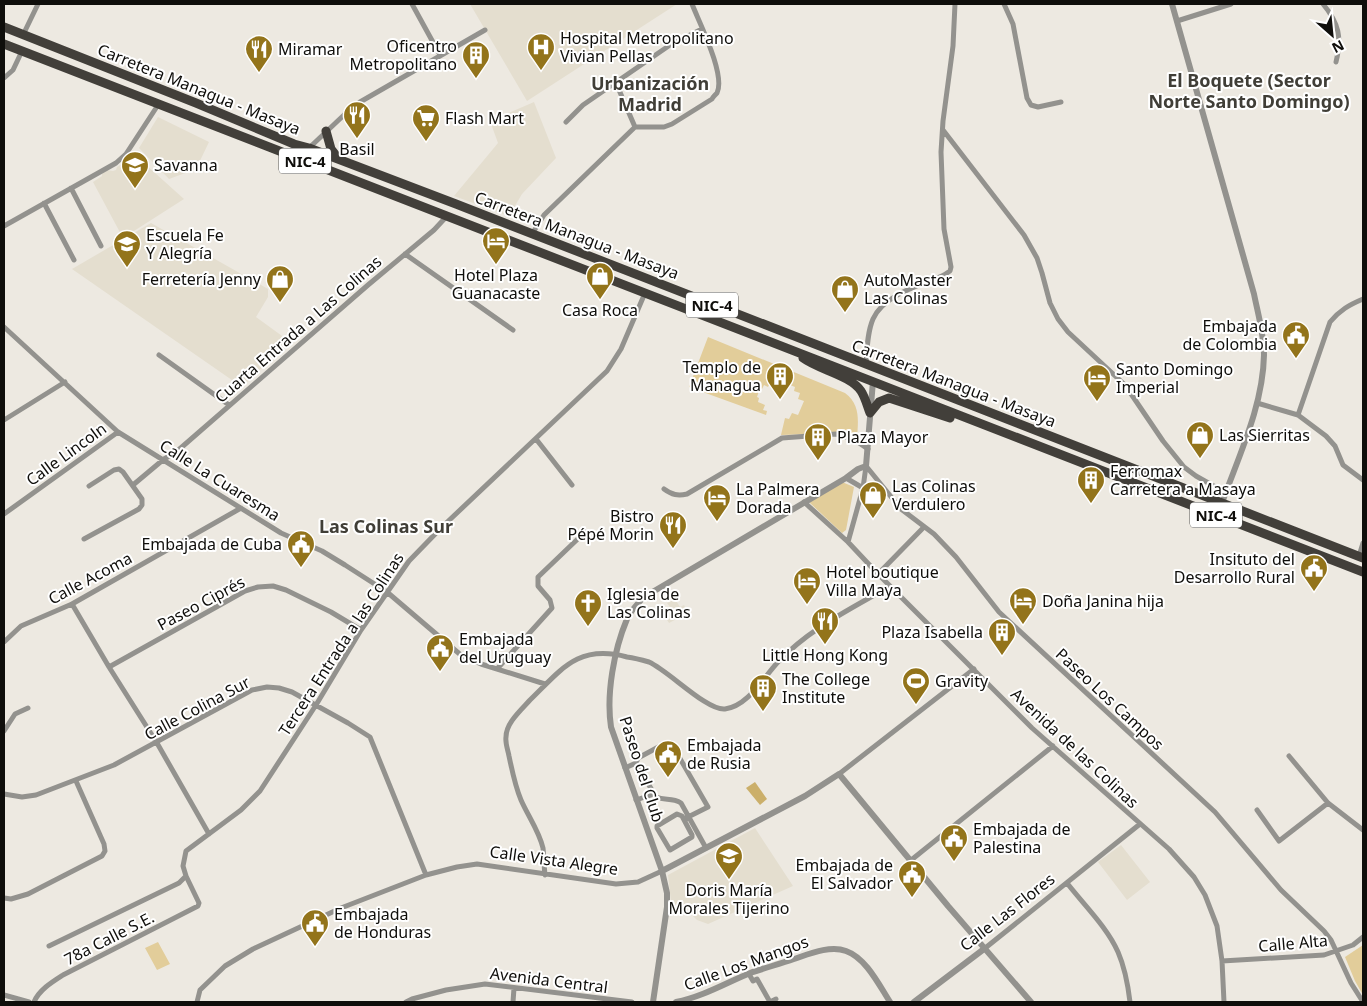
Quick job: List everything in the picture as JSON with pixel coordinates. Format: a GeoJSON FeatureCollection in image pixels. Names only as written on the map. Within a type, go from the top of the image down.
{"type":"FeatureCollection","features":[{"type":"Feature","properties":{"kind":"highway","name":"Carretera Managua - Masaya"},"geometry":{"type":"LineString","coordinates":[[4,27],[294,144],[309,148],[532,234],[1362,559]]}},
{"type":"Feature","properties":{"kind":"highway","name":"Carretera Managua - Masaya"},"geometry":{"type":"LineString","coordinates":[[4,44],[1363,572]]}},
{"type":"Feature","properties":{"kind":"highway"},"geometry":{"type":"LineString","coordinates":[[170,109],[178,104],[173,95]]}},
{"type":"Feature","properties":{"kind":"highway"},"geometry":{"type":"LineString","coordinates":[[189,117],[184,111],[185,106],[196,103]]}},
{"type":"Feature","properties":{"kind":"highway"},"geometry":{"type":"LineString","coordinates":[[326,131],[331,149],[335,155],[345,162]]}},
{"type":"Feature","properties":{"kind":"highway"},"geometry":{"type":"LineString","coordinates":[[265,146],[271,146],[288,152],[300,152],[309,148],[313,157],[349,178]]}},
{"type":"Feature","properties":{"kind":"highway"},"geometry":{"type":"LineString","coordinates":[[805,342],[817,350],[868,370],[873,381],[883,377],[953,402],[969,404]]}},
{"type":"Feature","properties":{"kind":"highway"},"geometry":{"type":"LineString","coordinates":[[792,350],[808,362],[854,383],[861,391],[870,412],[879,402],[889,398],[955,420],[974,422]]}},
{"type":"Feature","properties":{"kind":"highway"},"geometry":{"type":"LineString","coordinates":[[1297,547],[1305,545],[1320,547],[1349,557],[1362,559]]}},
{"type":"Feature","properties":{"kind":"street"},"geometry":{"type":"LineString","coordinates":[[23,35],[38,4]]}},
{"type":"Feature","properties":{"kind":"street"},"geometry":{"type":"LineString","coordinates":[[412,4],[440,55]]}},
{"type":"Feature","properties":{"kind":"street"},"geometry":{"type":"LineString","coordinates":[[532,234],[544,216],[635,127],[656,128],[672,124],[717,93],[717,68],[692,4]]}},
{"type":"Feature","properties":{"kind":"street"},"geometry":{"type":"LineString","coordinates":[[866,365],[869,333],[874,317],[886,302],[950,272],[952,267],[944,229],[941,197],[941,152],[953,46],[955,4]]}},
{"type":"Feature","properties":{"kind":"street"},"geometry":{"type":"LineString","coordinates":[[1004,4],[1013,24],[1027,98],[1031,105],[1038,107],[1061,102]]}},
{"type":"Feature","properties":{"kind":"street"},"geometry":{"type":"LineString","coordinates":[[1172,4],[1254,294],[1262,332],[1264,353],[1262,379],[1257,403],[1222,503]]}},
{"type":"Feature","properties":{"kind":"street"},"geometry":{"type":"LineString","coordinates":[[1177,21],[1229,4]]}},
{"type":"Feature","properties":{"kind":"street"},"geometry":{"type":"LineString","coordinates":[[1323,4],[1332,15],[1338,30],[1340,46],[1336,62]]}},
{"type":"Feature","properties":{"kind":"street"},"geometry":{"type":"LineString","coordinates":[[566,122],[575,112],[670,45],[702,28]]}},
{"type":"Feature","properties":{"kind":"street"},"geometry":{"type":"LineString","coordinates":[[309,148],[360,102],[485,30]]}},
{"type":"Feature","properties":{"kind":"street"},"geometry":{"type":"LineString","coordinates":[[4,78],[13,70],[22,51]]}},
{"type":"Feature","properties":{"kind":"street"},"geometry":{"type":"LineString","coordinates":[[616,83],[635,127]]}},
{"type":"Feature","properties":{"kind":"street"},"geometry":{"type":"LineString","coordinates":[[4,226],[116,163],[126,154],[158,104]]}},
{"type":"Feature","properties":{"kind":"street"},"geometry":{"type":"LineString","coordinates":[[943,130],[1024,235],[1037,258],[1050,303],[1058,319],[1068,332],[1125,385],[1163,441],[1184,467],[1226,493]]}},
{"type":"Feature","properties":{"kind":"street"},"geometry":{"type":"LineString","coordinates":[[71,188],[101,246]]}},
{"type":"Feature","properties":{"kind":"street"},"geometry":{"type":"LineString","coordinates":[[44,203],[74,260]]}},
{"type":"Feature","properties":{"kind":"street","name":"Cuarta Entrada a Las Colinas"},"geometry":{"type":"LineString","coordinates":[[133,486],[434,230],[447,216]]}},
{"type":"Feature","properties":{"kind":"street"},"geometry":{"type":"LineString","coordinates":[[405,254],[513,330]]}},
{"type":"Feature","properties":{"kind":"street","name":"Tercera Entrada a las Colinas"},"geometry":{"type":"LineString","coordinates":[[199,903],[183,866],[186,851],[241,810],[260,791],[316,705],[361,630],[409,560],[607,371],[621,350],[645,292]]}},
{"type":"Feature","properties":{"kind":"street"},"geometry":{"type":"LineString","coordinates":[[1298,415],[1330,322],[1347,306],[1363,299]]}},
{"type":"Feature","properties":{"kind":"street","name":"Calle La Cuaresma"},"geometry":{"type":"LineString","coordinates":[[4,326],[118,432],[281,533],[322,551],[387,592],[462,656],[481,664],[545,684]]}},
{"type":"Feature","properties":{"kind":"street"},"geometry":{"type":"LineString","coordinates":[[159,356],[229,405]]}},
{"type":"Feature","properties":{"kind":"street"},"geometry":{"type":"LineString","coordinates":[[848,542],[863,488],[873,381]]}},
{"type":"Feature","properties":{"kind":"street"},"geometry":{"type":"LineString","coordinates":[[4,420],[65,382]]}},
{"type":"Feature","properties":{"kind":"street"},"geometry":{"type":"LineString","coordinates":[[1257,403],[1298,415],[1326,436],[1335,446],[1343,465],[1363,480]]}},
{"type":"Feature","properties":{"kind":"street","name":"Calle Lincoln"},"geometry":{"type":"LineString","coordinates":[[4,514],[118,432]]}},
{"type":"Feature","properties":{"kind":"street"},"geometry":{"type":"LineString","coordinates":[[664,489],[672,494],[687,494],[782,438],[836,434],[853,439],[868,449]]}},
{"type":"Feature","properties":{"kind":"street"},"geometry":{"type":"LineString","coordinates":[[536,439],[572,485]]}},
{"type":"Feature","properties":{"kind":"street","name":"Paseo del Club"},"geometry":{"type":"LineString","coordinates":[[653,1002],[667,908],[667,893],[662,871],[611,727],[608,710],[616,654],[627,618],[634,606],[644,597],[866,466]]}},
{"type":"Feature","properties":{"kind":"street","name":"Paseo Los Campos"},"geometry":{"type":"LineString","coordinates":[[866,466],[901,509],[934,534],[956,556],[999,612],[1215,812],[1281,890],[1324,931],[1363,1002]]}},
{"type":"Feature","properties":{"kind":"street"},"geometry":{"type":"LineString","coordinates":[[84,539],[139,509],[142,505],[142,499],[119,469],[114,470],[89,486]]}},
{"type":"Feature","properties":{"kind":"street"},"geometry":{"type":"LineString","coordinates":[[846,478],[863,488]]}},
{"type":"Feature","properties":{"kind":"street","name":"Avenida de las Colinas"},"geometry":{"type":"LineString","coordinates":[[804,502],[848,542],[1032,728],[1184,865],[1205,895],[1217,926],[1222,961],[1224,1002]]}},
{"type":"Feature","properties":{"kind":"street","name":"Calle Acoma"},"geometry":{"type":"LineString","coordinates":[[4,642],[21,626],[72,604],[240,508]]}},
{"type":"Feature","properties":{"kind":"street"},"geometry":{"type":"LineString","coordinates":[[878,574],[924,527]]}},
{"type":"Feature","properties":{"kind":"street"},"geometry":{"type":"LineString","coordinates":[[497,669],[552,608],[550,600],[538,586],[538,577],[586,532]]}},
{"type":"Feature","properties":{"kind":"street"},"geometry":{"type":"LineString","coordinates":[[1362,559],[1363,543]]}},
{"type":"Feature","properties":{"kind":"street","name":"Paseo Ciprés"},"geometry":{"type":"LineString","coordinates":[[109,667],[246,591],[258,587],[273,586],[286,590],[331,612],[361,630]]}},
{"type":"Feature","properties":{"kind":"street"},"geometry":{"type":"LineString","coordinates":[[545,875],[542,848],[534,825],[520,799],[506,737],[514,716],[545,684],[569,663],[580,657],[603,653],[616,654],[648,662],[668,673],[711,706],[723,709],[734,707],[744,701],[778,662],[807,635],[890,586]]}},
{"type":"Feature","properties":{"kind":"street"},"geometry":{"type":"LineString","coordinates":[[72,604],[157,743],[209,834]]}},
{"type":"Feature","properties":{"kind":"street","name":"Calle Vista Alegre"},"geometry":{"type":"LineString","coordinates":[[197,1002],[200,990],[225,966],[253,949],[341,908],[426,875],[477,864],[616,884],[638,882],[805,796],[839,774],[974,669]]}},
{"type":"Feature","properties":{"kind":"street","name":"Calle Colina Sur"},"geometry":{"type":"LineString","coordinates":[[4,794],[22,797],[76,781],[114,765],[157,743],[252,690],[267,687],[279,688],[292,692],[370,737],[426,875]]}},
{"type":"Feature","properties":{"kind":"street"},"geometry":{"type":"LineString","coordinates":[[4,731],[15,714],[28,708]]}},
{"type":"Feature","properties":{"kind":"street"},"geometry":{"type":"LineString","coordinates":[[625,768],[636,763],[638,758],[664,744],[671,743],[708,806],[686,818]]}},
{"type":"Feature","properties":{"kind":"street"},"geometry":{"type":"LineString","coordinates":[[910,861],[1053,746]]}},
{"type":"Feature","properties":{"kind":"street"},"geometry":{"type":"LineString","coordinates":[[1289,756],[1328,803],[1363,830]]}},
{"type":"Feature","properties":{"kind":"street"},"geometry":{"type":"LineString","coordinates":[[636,763],[654,794],[659,799],[675,799],[680,803],[686,818],[692,838],[672,849],[668,849],[657,828],[677,814],[686,818],[706,848]]}},
{"type":"Feature","properties":{"kind":"street"},"geometry":{"type":"LineString","coordinates":[[839,774],[984,949],[1031,1002]]}},
{"type":"Feature","properties":{"kind":"street"},"geometry":{"type":"LineString","coordinates":[[4,898],[11,899],[28,894],[102,856],[105,851],[104,844],[76,781]]}},
{"type":"Feature","properties":{"kind":"street"},"geometry":{"type":"LineString","coordinates":[[636,800],[654,794]]}},
{"type":"Feature","properties":{"kind":"street"},"geometry":{"type":"LineString","coordinates":[[1257,810],[1279,841],[1328,803]]}},
{"type":"Feature","properties":{"kind":"street","name":"Calle Las Flores"},"geometry":{"type":"LineString","coordinates":[[914,1002],[984,949],[1140,824]]}},
{"type":"Feature","properties":{"kind":"street"},"geometry":{"type":"LineString","coordinates":[[49,946],[179,883],[186,876]]}},
{"type":"Feature","properties":{"kind":"street"},"geometry":{"type":"LineString","coordinates":[[1067,883],[1107,932],[1123,967],[1130,1002]]}},
{"type":"Feature","properties":{"kind":"street","name":"78a Calle S.E."},"geometry":{"type":"LineString","coordinates":[[34,1002],[47,986],[63,975],[198,906],[199,903]]}},
{"type":"Feature","properties":{"kind":"street","name":"Calle Alta"},"geometry":{"type":"LineString","coordinates":[[1222,961],[1324,954],[1354,944],[1363,938]]}},
{"type":"Feature","properties":{"kind":"street","name":"Calle Los Mangos"},"geometry":{"type":"LineString","coordinates":[[676,1002],[692,1000],[749,974],[812,953],[832,949],[846,951],[858,958],[890,1002]]}},
{"type":"Feature","properties":{"kind":"street"},"geometry":{"type":"LineString","coordinates":[[749,974],[752,981],[757,979],[770,1002],[776,999]]}},
{"type":"Feature","properties":{"kind":"street","name":"Avenida Central"},"geometry":{"type":"LineString","coordinates":[[406,1002],[446,990],[485,984],[632,1002]]}},
{"type":"Feature","properties":{"kind":"street"},"geometry":{"type":"LineString","coordinates":[[513,1002],[514,988]]}},
{"type":"Feature","properties":{"kind":"street"},"geometry":{"type":"LineString","coordinates":[[4,995],[29,1002]]}},
{"type":"Feature","properties":{"kind":"shaded area","name":"Hospital Metropolitano Vivian Pellas"},"geometry":{"type":"Polygon","coordinates":[[[470,4],[677,4],[527,101],[470,4]]]}},
{"type":"Feature","properties":{"kind":"shaded area"},"geometry":{"type":"Polygon","coordinates":[[[534,102],[556,158],[522,194],[509,216],[454,196],[498,143],[490,121],[534,102]]]}},
{"type":"Feature","properties":{"kind":"shaded area"},"geometry":{"type":"Polygon","coordinates":[[[158,117],[209,142],[196,169],[169,179],[139,148],[158,117]]]}},
{"type":"Feature","properties":{"kind":"shaded area","name":"Savanna"},"geometry":{"type":"Polygon","coordinates":[[[135,155],[184,199],[123,238],[93,182],[102,176],[106,170],[116,170],[117,167],[135,155]]]}},
{"type":"Feature","properties":{"kind":"shaded area"},"geometry":{"type":"Polygon","coordinates":[[[151,223],[268,289],[268,297],[256,317],[289,341],[242,387],[72,269],[151,223]]]}},
{"type":"Feature","properties":{"kind":"shaded area"},"geometry":{"type":"Polygon","coordinates":[[[708,337],[845,393],[856,408],[858,420],[857,439],[840,433],[781,435],[785,418],[789,419],[792,413],[798,415],[804,401],[798,399],[800,393],[794,391],[795,387],[778,380],[776,383],[771,381],[768,387],[764,385],[762,389],[760,388],[757,397],[759,398],[758,402],[765,405],[763,410],[767,411],[766,415],[689,387],[708,337]]]}},
{"type":"Feature","properties":{"kind":"shaded area"},"geometry":{"type":"Polygon","coordinates":[[[842,482],[854,487],[846,530],[842,533],[810,503],[811,498],[842,482]]]}},
{"type":"Feature","properties":{"kind":"shaded area"},"geometry":{"type":"Polygon","coordinates":[[[675,599],[680,607],[684,605],[688,613],[669,623],[662,612],[670,607],[667,603],[675,599]]]}},
{"type":"Feature","properties":{"kind":"shaded area"},"geometry":{"type":"Polygon","coordinates":[[[755,782],[767,799],[760,805],[746,788],[755,782]]]}},
{"type":"Feature","properties":{"kind":"shaded area","name":"Doris María Morales Tijerino"},"geometry":{"type":"Polygon","coordinates":[[[755,828],[793,886],[708,924],[697,920],[692,915],[672,911],[668,875],[755,828]]]}},
{"type":"Feature","properties":{"kind":"shaded area"},"geometry":{"type":"Polygon","coordinates":[[[1121,845],[1150,882],[1127,900],[1098,862],[1121,845]]]}},
{"type":"Feature","properties":{"kind":"shaded area"},"geometry":{"type":"Polygon","coordinates":[[[158,942],[170,964],[157,970],[145,948],[158,942]]]}},
{"type":"Feature","properties":{"kind":"shaded area"},"geometry":{"type":"Polygon","coordinates":[[[1363,945],[1363,995],[1345,957],[1363,945]]]}},
{"type":"Feature","properties":{"kind":"place","name":"Hospital Metropolitano Vivian Pellas"},"geometry":{"type":"Point","coordinates":[541,71]}},
{"type":"Feature","properties":{"kind":"place","name":"Miramar"},"geometry":{"type":"Point","coordinates":[259,73]}},
{"type":"Feature","properties":{"kind":"place","name":"Oficentro Metropolitano"},"geometry":{"type":"Point","coordinates":[476,79]}},
{"type":"Feature","properties":{"kind":"place","name":"Basil"},"geometry":{"type":"Point","coordinates":[357,139]}},
{"type":"Feature","properties":{"kind":"place","name":"Flash Mart"},"geometry":{"type":"Point","coordinates":[426,142]}},
{"type":"Feature","properties":{"kind":"place","name":"Savanna"},"geometry":{"type":"Point","coordinates":[135,189]}},
{"type":"Feature","properties":{"kind":"place","name":"Hotel Plaza Guanacaste"},"geometry":{"type":"Point","coordinates":[496,265]}},
{"type":"Feature","properties":{"kind":"place","name":"Escuela Fe Y Alegría"},"geometry":{"type":"Point","coordinates":[127,268]}},
{"type":"Feature","properties":{"kind":"place","name":"Casa Roca"},"geometry":{"type":"Point","coordinates":[600,300]}},
{"type":"Feature","properties":{"kind":"place","name":"Ferretería Jenny"},"geometry":{"type":"Point","coordinates":[280,303]}},
{"type":"Feature","properties":{"kind":"place","name":"AutoMaster Las Colinas"},"geometry":{"type":"Point","coordinates":[845,313]}},
{"type":"Feature","properties":{"kind":"place","name":"Embajada de Colombia"},"geometry":{"type":"Point","coordinates":[1296,359]}},
{"type":"Feature","properties":{"kind":"place","name":"Templo de Managua"},"geometry":{"type":"Point","coordinates":[780,400]}},
{"type":"Feature","properties":{"kind":"place","name":"Santo Domingo Imperial"},"geometry":{"type":"Point","coordinates":[1097,402]}},
{"type":"Feature","properties":{"kind":"place","name":"Las Sierritas"},"geometry":{"type":"Point","coordinates":[1200,459]}},
{"type":"Feature","properties":{"kind":"place","name":"Plaza Mayor"},"geometry":{"type":"Point","coordinates":[818,461]}},
{"type":"Feature","properties":{"kind":"place","name":"Ferromax Carretera a Masaya"},"geometry":{"type":"Point","coordinates":[1091,504]}},
{"type":"Feature","properties":{"kind":"place","name":"Las Colinas Verdulero"},"geometry":{"type":"Point","coordinates":[873,519]}},
{"type":"Feature","properties":{"kind":"place","name":"La Palmera Dorada"},"geometry":{"type":"Point","coordinates":[717,522]}},
{"type":"Feature","properties":{"kind":"place","name":"Bistro Pépé Morin"},"geometry":{"type":"Point","coordinates":[673,549]}},
{"type":"Feature","properties":{"kind":"place","name":"Embajada de Cuba"},"geometry":{"type":"Point","coordinates":[301,568]}},
{"type":"Feature","properties":{"kind":"place","name":"Insituto del Desarrollo Rural"},"geometry":{"type":"Point","coordinates":[1314,592]}},
{"type":"Feature","properties":{"kind":"place","name":"Hotel boutique Villa Maya"},"geometry":{"type":"Point","coordinates":[807,605]}},
{"type":"Feature","properties":{"kind":"place","name":"Doña Janina hija"},"geometry":{"type":"Point","coordinates":[1023,625]}},
{"type":"Feature","properties":{"kind":"place","name":"Iglesia de Las Colinas"},"geometry":{"type":"Point","coordinates":[588,627]}},
{"type":"Feature","properties":{"kind":"place","name":"Little Hong Kong"},"geometry":{"type":"Point","coordinates":[825,645]}},
{"type":"Feature","properties":{"kind":"place","name":"Plaza Isabella"},"geometry":{"type":"Point","coordinates":[1002,656]}},
{"type":"Feature","properties":{"kind":"place","name":"Embajada del Uruguay"},"geometry":{"type":"Point","coordinates":[440,672]}},
{"type":"Feature","properties":{"kind":"place","name":"Gravity"},"geometry":{"type":"Point","coordinates":[916,705]}},
{"type":"Feature","properties":{"kind":"place","name":"The College Institute"},"geometry":{"type":"Point","coordinates":[763,712]}},
{"type":"Feature","properties":{"kind":"place","name":"Embajada de Rusia"},"geometry":{"type":"Point","coordinates":[668,778]}},
{"type":"Feature","properties":{"kind":"place","name":"Embajada de Palestina"},"geometry":{"type":"Point","coordinates":[954,862]}},
{"type":"Feature","properties":{"kind":"place","name":"Doris María Morales Tijerino"},"geometry":{"type":"Point","coordinates":[729,880]}},
{"type":"Feature","properties":{"kind":"place","name":"Embajada de El Salvador"},"geometry":{"type":"Point","coordinates":[912,898]}},
{"type":"Feature","properties":{"kind":"place","name":"Embajada de Honduras"},"geometry":{"type":"Point","coordinates":[315,947]}},
{"type":"Feature","properties":{"kind":"district","name":"El Boquete (Sector Norte Santo Domingo)"},"geometry":{"type":"Point","coordinates":[1249,90]}},
{"type":"Feature","properties":{"kind":"district","name":"Urbanización Madrid"},"geometry":{"type":"Point","coordinates":[650,94]}},
{"type":"Feature","properties":{"kind":"district","name":"Las Colinas Sur"},"geometry":{"type":"Point","coordinates":[386,526]}}]}
